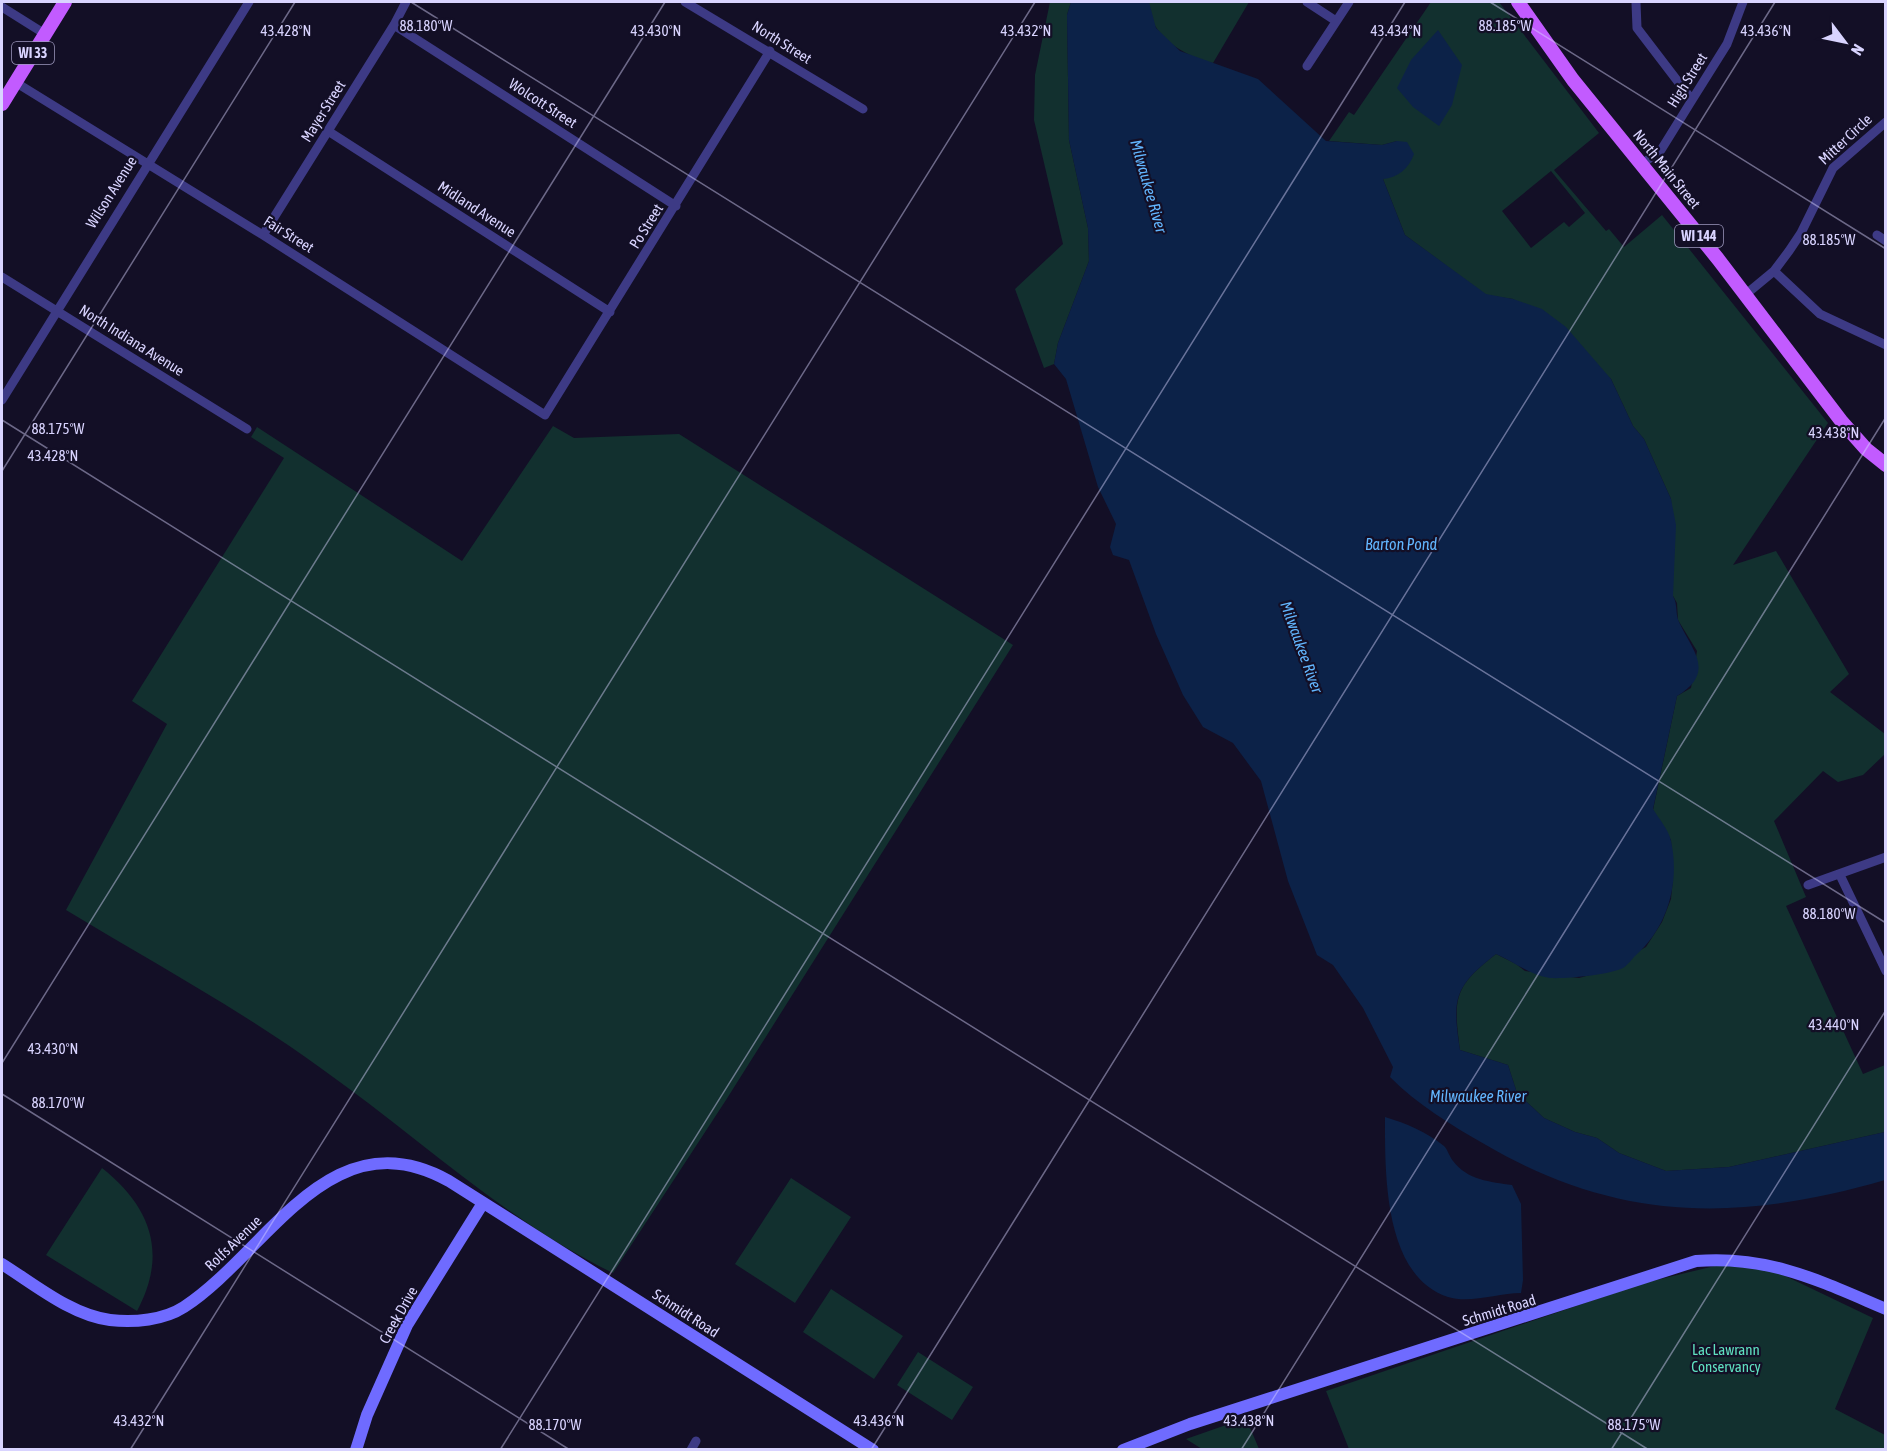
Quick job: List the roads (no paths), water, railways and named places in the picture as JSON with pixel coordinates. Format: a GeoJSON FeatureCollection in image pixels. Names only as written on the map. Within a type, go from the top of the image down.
{"type":"FeatureCollection","features":[{"type":"Feature","properties":{"kind":"main road","name":"WI 33"},"geometry":{"type":"LineString","coordinates":[[2,104],[65,2]]}},
{"type":"Feature","properties":{"kind":"main road","name":"North Main Street"},"geometry":{"type":"LineString","coordinates":[[1518,2],[1573,80],[1642,164],[1842,422],[1866,449],[1886,465]]}},
{"type":"Feature","properties":{"kind":"street","name":"Wilson Avenue"},"geometry":{"type":"LineString","coordinates":[[2,400],[249,2]]}},
{"type":"Feature","properties":{"kind":"street","name":"Mayer Street"},"geometry":{"type":"LineString","coordinates":[[263,235],[394,25],[406,2]]}},
{"type":"Feature","properties":{"kind":"street","name":"North Street"},"geometry":{"type":"LineString","coordinates":[[685,2],[770,51],[862,109]]}},
{"type":"Feature","properties":{"kind":"street"},"geometry":{"type":"LineString","coordinates":[[1306,2],[1336,21]]}},
{"type":"Feature","properties":{"kind":"street"},"geometry":{"type":"LineString","coordinates":[[1307,66],[1349,2]]}},
{"type":"Feature","properties":{"kind":"street","name":"High Street"},"geometry":{"type":"LineString","coordinates":[[1642,164],[1661,150],[1727,44],[1743,2]]}},
{"type":"Feature","properties":{"kind":"street"},"geometry":{"type":"LineString","coordinates":[[1635,3],[1637,28],[1692,100]]}},
{"type":"Feature","properties":{"kind":"street"},"geometry":{"type":"LineString","coordinates":[[2,7],[45,34]]}},
{"type":"Feature","properties":{"kind":"street","name":"Wolcott Street"},"geometry":{"type":"LineString","coordinates":[[394,25],[676,206]]}},
{"type":"Feature","properties":{"kind":"street","name":"Po Street"},"geometry":{"type":"LineString","coordinates":[[545,415],[770,51]]}},
{"type":"Feature","properties":{"kind":"street","name":"Fair Street"},"geometry":{"type":"LineString","coordinates":[[15,82],[263,235],[545,415]]}},
{"type":"Feature","properties":{"kind":"street","name":"Mitter Circle"},"geometry":{"type":"LineString","coordinates":[[1745,295],[1773,271],[1801,233],[1833,168],[1886,122]]}},
{"type":"Feature","properties":{"kind":"street","name":"Midland Avenue"},"geometry":{"type":"LineString","coordinates":[[328,131],[610,312]]}},
{"type":"Feature","properties":{"kind":"street"},"geometry":{"type":"LineString","coordinates":[[1773,271],[1820,314],[1886,345]]}},
{"type":"Feature","properties":{"kind":"street","name":"North Indiana Avenue"},"geometry":{"type":"LineString","coordinates":[[2,278],[247,429]]}},
{"type":"Feature","properties":{"kind":"street"},"geometry":{"type":"LineString","coordinates":[[1808,885],[1886,857]]}},
{"type":"Feature","properties":{"kind":"street"},"geometry":{"type":"LineString","coordinates":[[1840,875],[1886,971]]}},
{"type":"Feature","properties":{"kind":"street","name":"Rolfs Avenue"},"geometry":{"type":"LineString","coordinates":[[2,1264],[78,1311],[108,1320],[132,1322],[158,1318],[183,1308],[303,1197],[338,1174],[371,1164],[400,1164],[431,1171],[483,1203]]}},
{"type":"Feature","properties":{"kind":"street","name":"Creek Drive"},"geometry":{"type":"LineString","coordinates":[[356,1449],[367,1415],[407,1325],[483,1203]]}},
{"type":"Feature","properties":{"kind":"street","name":"Schmidt Road"},"geometry":{"type":"LineString","coordinates":[[483,1203],[873,1449]]}},
{"type":"Feature","properties":{"kind":"street","name":"Schmidt Road"},"geometry":{"type":"LineString","coordinates":[[1123,1449],[1185,1426],[1696,1261],[1730,1258],[1777,1267],[1886,1309]]}},
{"type":"Feature","properties":{"kind":"water","name":"Barton Pond"},"geometry":{"type":"Polygon","coordinates":[[[1071,2],[1149,2],[1156,28],[1180,51],[1258,79],[1326,141],[1382,145],[1397,141],[1407,142],[1414,154],[1409,164],[1398,175],[1383,179],[1405,235],[1486,294],[1513,299],[1542,309],[1566,327],[1611,379],[1633,426],[1644,439],[1671,499],[1676,525],[1673,596],[1678,619],[1695,652],[1698,670],[1696,679],[1677,696],[1653,809],[1668,833],[1673,857],[1672,888],[1664,917],[1647,944],[1628,964],[1608,973],[1550,978],[1529,971],[1496,954],[1472,976],[1459,995],[1456,1018],[1460,1050],[1508,1065],[1517,1093],[1544,1118],[1575,1132],[1597,1138],[1619,1153],[1666,1171],[1729,1167],[1885,1132],[1885,1180],[1832,1194],[1780,1203],[1730,1208],[1681,1207],[1633,1201],[1584,1189],[1536,1171],[1486,1145],[1423,1106],[1390,1077],[1393,1067],[1363,1008],[1333,965],[1317,955],[1288,881],[1261,781],[1233,743],[1203,727],[1183,695],[1156,634],[1129,560],[1113,555],[1110,547],[1116,524],[1098,487],[1066,379],[1054,364],[1058,343],[1089,261],[1088,228],[1069,140],[1067,15],[1071,2]]]}},
{"type":"Feature","properties":{"kind":"water"},"geometry":{"type":"Polygon","coordinates":[[[1438,30],[1462,65],[1452,105],[1439,126],[1413,107],[1397,88],[1411,60],[1438,30]]]}},
{"type":"Feature","properties":{"kind":"water"},"geometry":{"type":"Polygon","coordinates":[[[1385,1117],[1416,1128],[1430,1136],[1445,1148],[1459,1167],[1472,1176],[1512,1185],[1521,1204],[1523,1280],[1521,1293],[1475,1299],[1448,1297],[1427,1285],[1411,1268],[1400,1245],[1392,1219],[1386,1165],[1385,1117]]]}},
{"type":"Feature","properties":{"kind":"water label","name":"Milwaukee River"},"geometry":{"type":"Point","coordinates":[1149,186]}},
{"type":"Feature","properties":{"kind":"water label","name":"Milwaukee River"},"geometry":{"type":"Point","coordinates":[1302,647]}},
{"type":"Feature","properties":{"kind":"water label","name":"Milwaukee River"},"geometry":{"type":"Point","coordinates":[1478,1096]}},
{"type":"Feature","properties":{"kind":"park label","name":"Lac Lawrann Conservancy"},"geometry":{"type":"Point","coordinates":[1726,1358]}}]}
